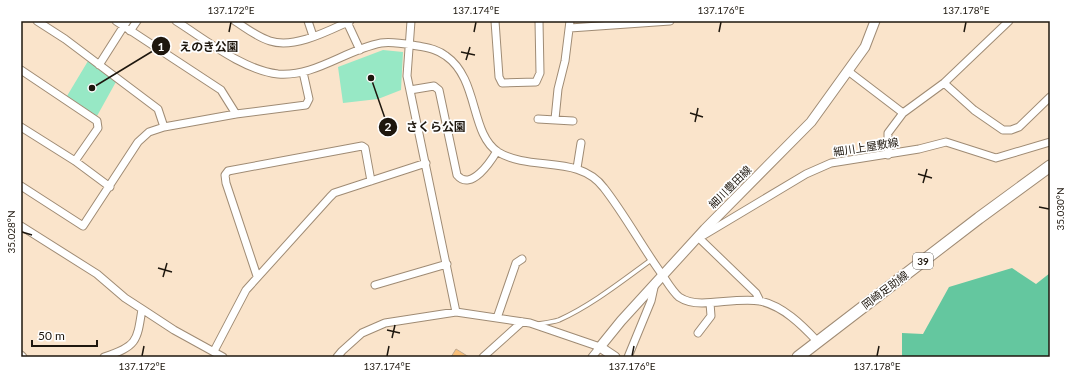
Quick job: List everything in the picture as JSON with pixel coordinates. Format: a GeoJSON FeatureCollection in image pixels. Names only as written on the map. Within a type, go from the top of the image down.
{"type":"FeatureCollection","features":[{"type":"Feature","properties":{"kind":"main road","name":"細川豊田線"},"geometry":{"type":"LineString","coordinates":[[600,347],[662,275],[812,122],[868,41],[875,21]]}},
{"type":"Feature","properties":{"kind":"main road","name":"岡崎足助線"},"geometry":{"type":"LineString","coordinates":[[798,357],[817,341],[1050,166]]}},
{"type":"Feature","properties":{"kind":"main road"},"geometry":{"type":"LineString","coordinates":[[600,347],[615,357]]}},
{"type":"Feature","properties":{"kind":"street"},"geometry":{"type":"LineString","coordinates":[[36,21],[65,39],[158,109],[164,127]]}},
{"type":"Feature","properties":{"kind":"street"},"geometry":{"type":"LineString","coordinates":[[116,21],[127,26],[221,90],[236,114]]}},
{"type":"Feature","properties":{"kind":"street"},"geometry":{"type":"LineString","coordinates":[[98,65],[127,26],[137,21]]}},
{"type":"Feature","properties":{"kind":"street"},"geometry":{"type":"LineString","coordinates":[[176,21],[254,68],[279,74],[303,72],[360,50],[386,43],[409,45],[439,51],[448,56],[462,71],[482,128],[490,144],[497,151],[516,158],[577,168],[590,173],[604,188],[651,260],[679,297],[695,303],[760,301],[784,312],[794,319],[817,341]]}},
{"type":"Feature","properties":{"kind":"street"},"geometry":{"type":"LineString","coordinates":[[235,21],[258,36],[276,43],[293,43],[349,22],[360,50]]}},
{"type":"Feature","properties":{"kind":"street"},"geometry":{"type":"LineString","coordinates":[[308,21],[313,36]]}},
{"type":"Feature","properties":{"kind":"street"},"geometry":{"type":"LineString","coordinates":[[411,21],[407,72],[456,312]]}},
{"type":"Feature","properties":{"kind":"street"},"geometry":{"type":"LineString","coordinates":[[495,21],[498,77],[502,83],[536,82],[539,78],[539,21]]}},
{"type":"Feature","properties":{"kind":"street"},"geometry":{"type":"LineString","coordinates":[[555,119],[558,89],[564,71],[570,24],[670,21]]}},
{"type":"Feature","properties":{"kind":"street"},"geometry":{"type":"LineString","coordinates":[[888,155],[888,133],[903,113],[944,83],[1009,21]]}},
{"type":"Feature","properties":{"kind":"street"},"geometry":{"type":"LineString","coordinates":[[21,70],[97,121],[98,128],[75,161]]}},
{"type":"Feature","properties":{"kind":"street"},"geometry":{"type":"LineString","coordinates":[[848,71],[903,113]]}},
{"type":"Feature","properties":{"kind":"street"},"geometry":{"type":"LineString","coordinates":[[21,186],[83,226],[142,138],[149,132],[164,127],[236,114],[306,105],[309,99],[303,72]]}},
{"type":"Feature","properties":{"kind":"street"},"geometry":{"type":"LineString","coordinates":[[944,83],[974,110],[1003,130],[1010,130],[1019,127],[1050,97]]}},
{"type":"Feature","properties":{"kind":"street"},"geometry":{"type":"LineString","coordinates":[[410,90],[434,86],[439,90],[457,175],[460,178],[463,179],[479,175],[497,151]]}},
{"type":"Feature","properties":{"kind":"street"},"geometry":{"type":"LineString","coordinates":[[538,119],[555,119],[572,122]]}},
{"type":"Feature","properties":{"kind":"street"},"geometry":{"type":"LineString","coordinates":[[21,127],[75,161],[110,187]]}},
{"type":"Feature","properties":{"kind":"street","name":"細川上屋敷線"},"geometry":{"type":"LineString","coordinates":[[699,238],[818,168],[831,163],[888,155],[946,142],[996,158],[1050,142]]}},
{"type":"Feature","properties":{"kind":"street"},"geometry":{"type":"LineString","coordinates":[[577,168],[581,143]]}},
{"type":"Feature","properties":{"kind":"street"},"geometry":{"type":"LineString","coordinates":[[257,276],[226,183],[225,174],[228,171],[362,146],[365,148],[371,180]]}},
{"type":"Feature","properties":{"kind":"street"},"geometry":{"type":"LineString","coordinates":[[214,351],[241,297],[257,276],[334,193],[426,163]]}},
{"type":"Feature","properties":{"kind":"street"},"geometry":{"type":"LineString","coordinates":[[21,226],[97,274],[125,298],[174,330],[223,357]]}},
{"type":"Feature","properties":{"kind":"street"},"geometry":{"type":"LineString","coordinates":[[699,238],[756,292],[760,301]]}},
{"type":"Feature","properties":{"kind":"street"},"geometry":{"type":"LineString","coordinates":[[497,318],[516,263],[522,259]]}},
{"type":"Feature","properties":{"kind":"street"},"geometry":{"type":"LineString","coordinates":[[375,285],[447,264]]}},
{"type":"Feature","properties":{"kind":"street"},"geometry":{"type":"LineString","coordinates":[[628,357],[652,301],[655,283]]}},
{"type":"Feature","properties":{"kind":"street"},"geometry":{"type":"LineString","coordinates":[[698,333],[711,316],[710,303]]}},
{"type":"Feature","properties":{"kind":"street"},"geometry":{"type":"LineString","coordinates":[[104,357],[125,350],[136,339],[142,309]]}},
{"type":"Feature","properties":{"kind":"street"},"geometry":{"type":"LineString","coordinates":[[337,357],[362,333],[385,323],[456,312],[535,325],[600,347],[592,357]]}},
{"type":"Feature","properties":{"kind":"street"},"geometry":{"type":"LineString","coordinates":[[483,357],[522,322]]}},
{"type":"Feature","properties":{"kind":"lane"},"geometry":{"type":"LineString","coordinates":[[535,325],[558,320],[608,291],[651,260]]}},
{"type":"Feature","properties":{"kind":"green space"},"geometry":{"type":"Polygon","coordinates":[[[383,50],[403,52],[401,90],[378,99],[343,103],[338,67],[383,50]]]}},
{"type":"Feature","properties":{"kind":"green space"},"geometry":{"type":"Polygon","coordinates":[[[88,61],[117,80],[97,116],[67,96],[88,61]]]}},
{"type":"Feature","properties":{"kind":"green space"},"geometry":{"type":"Polygon","coordinates":[[[1012,268],[1036,284],[1050,273],[1050,357],[902,357],[902,333],[923,334],[949,287],[1012,268]]]}},
{"type":"Feature","properties":{"kind":"building"},"geometry":{"type":"Polygon","coordinates":[[[456,349],[469,357],[451,357],[456,349]]]}},
{"type":"Feature","properties":{"kind":"place","name":"さくら公園"},"geometry":{"type":"Point","coordinates":[371,78]}},
{"type":"Feature","properties":{"kind":"place","name":"えのき公園"},"geometry":{"type":"Point","coordinates":[92,88]}}]}
